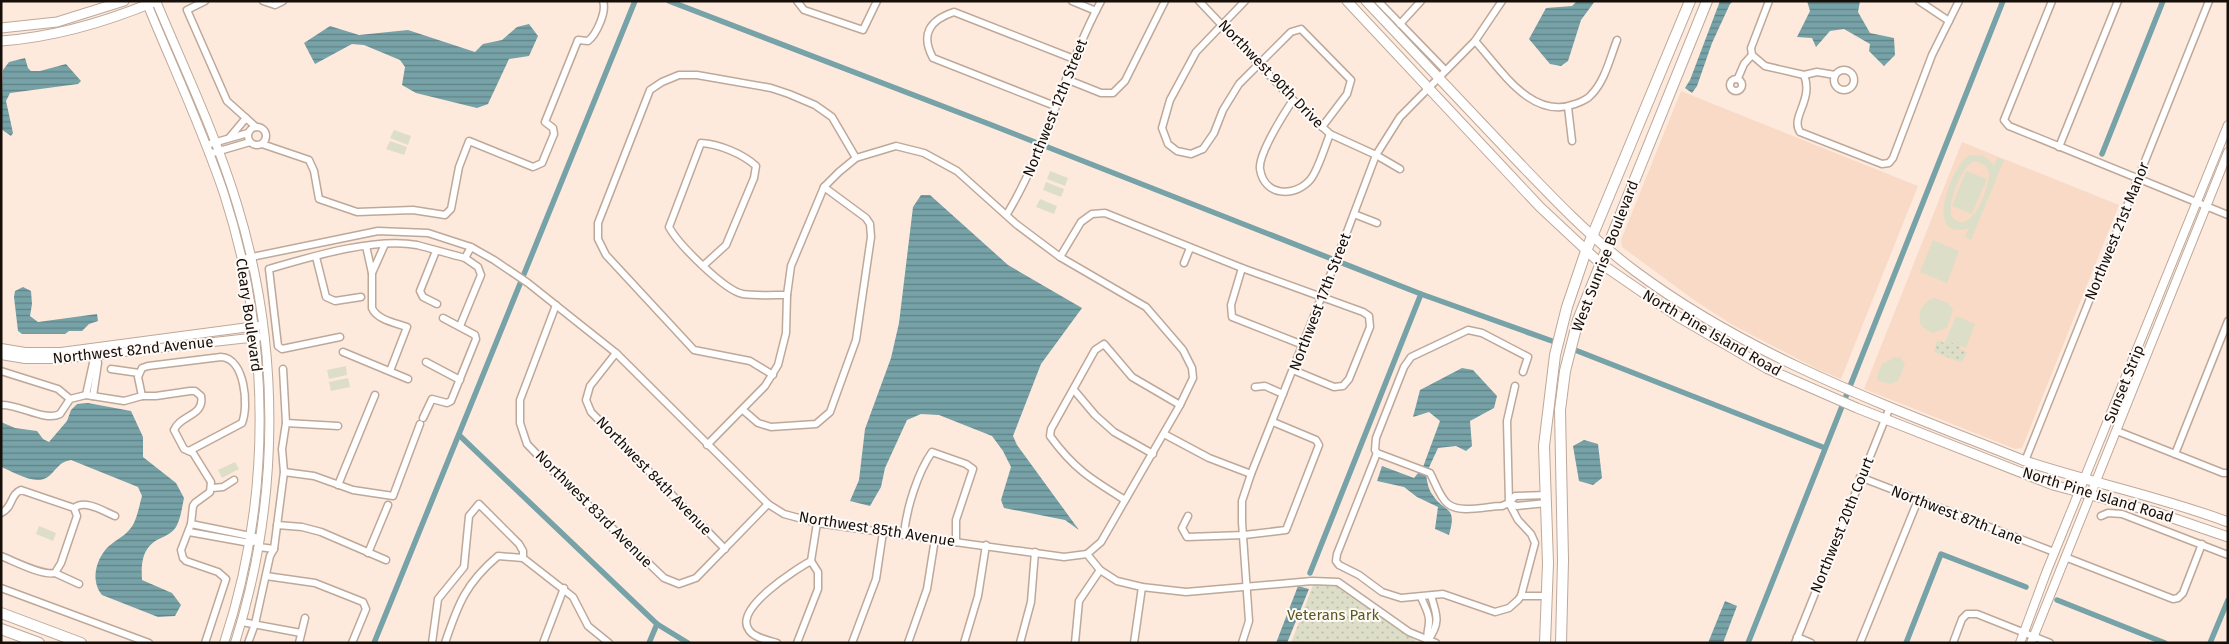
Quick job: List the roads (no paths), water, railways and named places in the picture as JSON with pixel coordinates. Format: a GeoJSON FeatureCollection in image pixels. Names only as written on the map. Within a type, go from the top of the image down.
{"type":"FeatureCollection","features":[{"type":"Feature","properties":{"kind":"main road"},"geometry":{"type":"LineString","coordinates":[[1,28],[57,22],[124,1]]}},
{"type":"Feature","properties":{"kind":"main road","name":"North Pine Island Road"},"geometry":{"type":"LineString","coordinates":[[1347,1],[1540,207],[1586,251],[1600,263],[1662,306],[1720,342],[1768,369],[1831,397],[2032,477],[2155,512],[2228,537]]}},
{"type":"Feature","properties":{"kind":"main road","name":"North Pine Island Road"},"geometry":{"type":"LineString","coordinates":[[1366,1],[1543,188],[1607,248],[1634,271],[1675,300],[1718,326],[1836,385],[2025,461],[2141,493],[2228,522]]}},
{"type":"Feature","properties":{"kind":"main road","name":"West Sunrise Boulevard"},"geometry":{"type":"LineString","coordinates":[[1545,643],[1548,596],[1547,499],[1544,446],[1555,355],[1586,251],[1690,1]]}},
{"type":"Feature","properties":{"kind":"main road","name":"West Sunrise Boulevard"},"geometry":{"type":"LineString","coordinates":[[1560,643],[1563,560],[1560,410],[1566,364],[1575,331],[1600,263],[1706,1]]}},
{"type":"Feature","properties":{"kind":"main road"},"geometry":{"type":"LineString","coordinates":[[1,41],[77,29],[151,2]]}},
{"type":"Feature","properties":{"kind":"main road"},"geometry":{"type":"LineString","coordinates":[[1,613],[79,643]]}},
{"type":"Feature","properties":{"kind":"main road"},"geometry":{"type":"LineString","coordinates":[[1,629],[39,643]]}},
{"type":"Feature","properties":{"kind":"street"},"geometry":{"type":"LineString","coordinates":[[205,1],[188,10],[204,51],[227,101],[256,127],[262,128],[265,133],[265,139],[262,144]]}},
{"type":"Feature","properties":{"kind":"street"},"geometry":{"type":"LineString","coordinates":[[263,1],[275,5],[283,1]]}},
{"type":"Feature","properties":{"kind":"street"},"geometry":{"type":"LineString","coordinates":[[209,154],[250,142],[254,145],[262,144],[310,160],[319,199],[357,212],[413,210],[441,215],[449,213],[459,167],[469,141],[534,167],[542,163],[554,134],[553,128],[545,122],[578,40],[588,42],[592,38],[604,10],[603,1]]}},
{"type":"Feature","properties":{"kind":"street"},"geometry":{"type":"LineString","coordinates":[[797,1],[804,10],[863,30],[877,1]]}},
{"type":"Feature","properties":{"kind":"street"},"geometry":{"type":"LineString","coordinates":[[1072,1],[1096,11]]}},
{"type":"Feature","properties":{"kind":"street","name":"Northwest 12th Street"},"geometry":{"type":"LineString","coordinates":[[1007,214],[1024,186],[1074,59],[1100,1]]}},
{"type":"Feature","properties":{"kind":"street"},"geometry":{"type":"LineString","coordinates":[[1066,79],[1101,93],[1113,93],[1125,81],[1165,1]]}},
{"type":"Feature","properties":{"kind":"street","name":"Northwest 90th Drive"},"geometry":{"type":"LineString","coordinates":[[1199,1],[1293,100],[1330,134],[1376,154],[1400,169]]}},
{"type":"Feature","properties":{"kind":"street"},"geometry":{"type":"LineString","coordinates":[[1245,1],[1196,52],[1170,100],[1162,128],[1168,144],[1177,151],[1190,154],[1203,149],[1214,133],[1223,110],[1239,84],[1291,32],[1300,29],[1351,80],[1346,94],[1322,127]]}},
{"type":"Feature","properties":{"kind":"street"},"geometry":{"type":"LineString","coordinates":[[1378,1],[1445,70]]}},
{"type":"Feature","properties":{"kind":"street"},"geometry":{"type":"LineString","coordinates":[[1400,24],[1421,1]]}},
{"type":"Feature","properties":{"kind":"street","name":"Northwest 17th Street"},"geometry":{"type":"LineString","coordinates":[[1242,643],[1249,621],[1242,501],[1250,474],[1273,422],[1376,154],[1400,117],[1475,41],[1502,1]]}},
{"type":"Feature","properties":{"kind":"street"},"geometry":{"type":"LineString","coordinates":[[1769,1],[1751,48],[1752,55],[1765,66],[1804,75],[1817,72],[1835,75]]}},
{"type":"Feature","properties":{"kind":"street"},"geometry":{"type":"LineString","coordinates":[[1919,1],[1949,21]]}},
{"type":"Feature","properties":{"kind":"street"},"geometry":{"type":"LineString","coordinates":[[1804,75],[1808,90],[1797,121],[1800,132],[1882,164],[1889,163],[1893,158],[1932,55],[1960,1]]}},
{"type":"Feature","properties":{"kind":"street"},"geometry":{"type":"LineString","coordinates":[[2052,1],[2004,120],[2008,126],[2137,180],[2228,215]]}},
{"type":"Feature","properties":{"kind":"street"},"geometry":{"type":"LineString","coordinates":[[2060,147],[2118,1]]}},
{"type":"Feature","properties":{"kind":"street","name":"Northwest 21st Manor"},"geometry":{"type":"LineString","coordinates":[[2025,461],[2209,1]]}},
{"type":"Feature","properties":{"kind":"street","name":"Cleary Boulevard"},"geometry":{"type":"LineString","coordinates":[[151,2],[219,150],[252,257],[263,325],[269,393],[269,448],[259,544],[242,622],[235,643]]}},
{"type":"Feature","properties":{"kind":"street","name":"Cleary Boulevard"},"geometry":{"type":"LineString","coordinates":[[151,2],[224,194],[242,259],[253,327],[260,406],[260,448],[250,539],[237,598],[224,643]]}},
{"type":"Feature","properties":{"kind":"street"},"geometry":{"type":"LineString","coordinates":[[1055,106],[933,58],[927,46],[928,29],[940,16],[954,12],[1074,59]]}},
{"type":"Feature","properties":{"kind":"street"},"geometry":{"type":"LineString","coordinates":[[1475,41],[1525,96],[1539,104],[1553,107],[1568,107],[1584,101],[1592,95],[1602,80],[1617,40]]}},
{"type":"Feature","properties":{"kind":"street"},"geometry":{"type":"LineString","coordinates":[[1738,78],[1744,64],[1752,55]]}},
{"type":"Feature","properties":{"kind":"street"},"geometry":{"type":"LineString","coordinates":[[773,375],[750,361],[694,350],[606,254],[598,239],[598,223],[650,90],[662,82],[679,75],[698,75],[771,88],[815,105],[832,117],[856,158]]}},
{"type":"Feature","properties":{"kind":"street"},"geometry":{"type":"LineString","coordinates":[[1293,100],[1280,119],[1262,161],[1260,169],[1267,183],[1275,190],[1287,192],[1298,190],[1311,179],[1330,134]]}},
{"type":"Feature","properties":{"kind":"street"},"geometry":{"type":"LineString","coordinates":[[1568,107],[1572,141]]}},
{"type":"Feature","properties":{"kind":"street"},"geometry":{"type":"LineString","coordinates":[[230,137],[246,118]]}},
{"type":"Feature","properties":{"kind":"street","name":"Sunset Strip"},"geometry":{"type":"LineString","coordinates":[[2020,643],[2054,552],[2228,125]]}},
{"type":"Feature","properties":{"kind":"street"},"geometry":{"type":"LineString","coordinates":[[206,145],[248,133],[256,127]]}},
{"type":"Feature","properties":{"kind":"street"},"geometry":{"type":"LineString","coordinates":[[248,133],[250,142]]}},
{"type":"Feature","properties":{"kind":"street"},"geometry":{"type":"LineString","coordinates":[[704,265],[726,245],[754,178],[756,166],[749,159],[711,144],[701,143],[669,227],[673,234],[704,265],[724,285],[742,294],[786,295]]}},
{"type":"Feature","properties":{"kind":"street"},"geometry":{"type":"LineString","coordinates":[[707,445],[743,410],[773,375],[784,346],[786,295],[795,256],[824,187],[856,158],[896,146],[924,153],[957,171],[1016,224],[1060,258],[1146,308],[1183,350],[1192,368],[1193,378],[1180,406],[1101,542],[1087,554],[1100,570],[1118,581],[1142,587],[1186,592],[1312,581],[1338,582],[1409,632],[1427,641],[1436,643]]}},
{"type":"Feature","properties":{"kind":"street","name":"Sunset Strip"},"geometry":{"type":"LineString","coordinates":[[2032,639],[2228,152]]}},
{"type":"Feature","properties":{"kind":"street"},"geometry":{"type":"LineString","coordinates":[[743,410],[758,423],[768,426],[811,425],[821,421],[830,412],[835,400],[856,340],[872,237],[870,224],[861,214],[824,187]]}},
{"type":"Feature","properties":{"kind":"street"},"geometry":{"type":"LineString","coordinates":[[1060,258],[1081,222],[1092,214],[1106,214],[1242,268],[1363,312],[1370,319],[1370,327],[1348,382],[1344,386],[1336,388],[1292,370]]}},
{"type":"Feature","properties":{"kind":"street"},"geometry":{"type":"LineString","coordinates":[[1354,214],[1377,223]]}},
{"type":"Feature","properties":{"kind":"street","name":"Northwest 85th Avenue"},"geometry":{"type":"LineString","coordinates":[[242,259],[378,231],[411,231],[440,236],[471,247],[508,269],[616,353],[768,504],[784,514],[817,523],[1064,557],[1087,554]]}},
{"type":"Feature","properties":{"kind":"street"},"geometry":{"type":"LineString","coordinates":[[339,238],[341,250]]}},
{"type":"Feature","properties":{"kind":"street"},"geometry":{"type":"LineString","coordinates":[[372,273],[384,244]]}},
{"type":"Feature","properties":{"kind":"street"},"geometry":{"type":"LineString","coordinates":[[340,337],[282,349],[278,346],[270,269],[341,250],[384,244],[415,245],[465,258],[478,267],[481,275],[460,326]]}},
{"type":"Feature","properties":{"kind":"street"},"geometry":{"type":"LineString","coordinates":[[366,246],[372,273],[373,312],[378,316],[407,327],[390,371]]}},
{"type":"Feature","properties":{"kind":"street"},"geometry":{"type":"LineString","coordinates":[[465,258],[471,247]]}},
{"type":"Feature","properties":{"kind":"street"},"geometry":{"type":"LineString","coordinates":[[1184,263],[1190,248]]}},
{"type":"Feature","properties":{"kind":"street"},"geometry":{"type":"LineString","coordinates":[[436,251],[420,291],[423,297],[437,304]]}},
{"type":"Feature","properties":{"kind":"street"},"geometry":{"type":"LineString","coordinates":[[316,257],[326,297],[334,301],[361,296]]}},
{"type":"Feature","properties":{"kind":"street"},"geometry":{"type":"LineString","coordinates":[[1242,268],[1231,305],[1232,317],[1303,345]]}},
{"type":"Feature","properties":{"kind":"street","name":"Northwest 83rd Avenue"},"geometry":{"type":"LineString","coordinates":[[556,306],[520,400],[520,423],[527,444],[664,578],[680,584],[696,578],[725,549]]}},
{"type":"Feature","properties":{"kind":"street"},"geometry":{"type":"LineString","coordinates":[[284,472],[314,476],[354,490],[393,496],[432,399],[447,403],[451,401],[476,340],[475,334],[443,318]]}},
{"type":"Feature","properties":{"kind":"street"},"geometry":{"type":"LineString","coordinates":[[2174,454],[2228,321]]}},
{"type":"Feature","properties":{"kind":"street","name":"Northwest 82nd Avenue"},"geometry":{"type":"LineString","coordinates":[[1,355],[25,359],[52,359],[263,325]]}},
{"type":"Feature","properties":{"kind":"street"},"geometry":{"type":"LineString","coordinates":[[1523,372],[1528,357],[1482,333],[1468,330],[1420,352],[1411,357],[1404,367],[1376,438],[1375,450],[1378,453],[1430,473],[1444,500],[1456,508],[1502,506],[1509,503],[1517,506],[1547,499]]}},
{"type":"Feature","properties":{"kind":"street","name":"Northwest 82nd Avenue"},"geometry":{"type":"LineString","coordinates":[[1,348],[25,352],[95,352],[264,336]]}},
{"type":"Feature","properties":{"kind":"street"},"geometry":{"type":"LineString","coordinates":[[1125,500],[1087,477],[1064,456],[1050,436],[1051,429],[1095,350],[1104,344],[1132,377],[1180,406]]}},
{"type":"Feature","properties":{"kind":"street"},"geometry":{"type":"LineString","coordinates":[[90,395],[95,352]]}},
{"type":"Feature","properties":{"kind":"street"},"geometry":{"type":"LineString","coordinates":[[343,352],[408,379]]}},
{"type":"Feature","properties":{"kind":"street","name":"Northwest 84th Avenue"},"geometry":{"type":"LineString","coordinates":[[616,353],[590,386],[586,400],[591,412],[725,549]]}},
{"type":"Feature","properties":{"kind":"street"},"geometry":{"type":"LineString","coordinates":[[142,396],[138,378],[142,368],[148,366],[221,357],[227,357],[236,366],[244,384],[242,423],[189,451]]}},
{"type":"Feature","properties":{"kind":"street"},"geometry":{"type":"LineString","coordinates":[[426,362],[460,380]]}},
{"type":"Feature","properties":{"kind":"street"},"geometry":{"type":"LineString","coordinates":[[248,643],[274,549],[284,472],[282,449],[286,423],[283,369]]}},
{"type":"Feature","properties":{"kind":"street"},"geometry":{"type":"LineString","coordinates":[[111,370],[139,373]]}},
{"type":"Feature","properties":{"kind":"street"},"geometry":{"type":"LineString","coordinates":[[1,371],[58,388],[70,399]]}},
{"type":"Feature","properties":{"kind":"street"},"geometry":{"type":"LineString","coordinates":[[1255,387],[1265,386],[1284,394]]}},
{"type":"Feature","properties":{"kind":"street"},"geometry":{"type":"LineString","coordinates":[[1378,453],[1336,554],[1336,561],[1339,565],[1387,594],[1401,598],[1443,594],[1494,612],[1509,608],[1521,596],[1535,543],[1531,534],[1518,520],[1509,503],[1507,422],[1514,386]]}},
{"type":"Feature","properties":{"kind":"street"},"geometry":{"type":"LineString","coordinates":[[1074,390],[1095,415],[1114,432],[1152,454]]}},
{"type":"Feature","properties":{"kind":"street"},"geometry":{"type":"LineString","coordinates":[[1,405],[13,406],[48,416],[56,416],[64,409],[70,399],[90,395],[124,401],[142,396],[190,391],[199,393],[202,401],[198,411],[179,422],[174,430],[184,449],[193,453],[211,482],[212,488]]}},
{"type":"Feature","properties":{"kind":"street"},"geometry":{"type":"LineString","coordinates":[[338,485],[375,395]]}},
{"type":"Feature","properties":{"kind":"street","name":"Northwest 20th Court"},"geometry":{"type":"LineString","coordinates":[[1796,640],[1860,477],[1890,407]]}},
{"type":"Feature","properties":{"kind":"street"},"geometry":{"type":"LineString","coordinates":[[1188,516],[1182,528],[1187,537],[1244,535],[1286,530],[1319,445],[1316,440],[1273,422]]}},
{"type":"Feature","properties":{"kind":"street"},"geometry":{"type":"LineString","coordinates":[[286,423],[338,426]]}},
{"type":"Feature","properties":{"kind":"street"},"geometry":{"type":"LineString","coordinates":[[2117,431],[2223,473],[2228,472]]}},
{"type":"Feature","properties":{"kind":"street"},"geometry":{"type":"LineString","coordinates":[[1164,434],[1208,458],[1250,474]]}},
{"type":"Feature","properties":{"kind":"street"},"geometry":{"type":"LineString","coordinates":[[269,448],[282,449]]}},
{"type":"Feature","properties":{"kind":"street"},"geometry":{"type":"LineString","coordinates":[[904,535],[907,512],[926,461],[932,452],[966,464],[973,469],[956,520],[956,542]]}},
{"type":"Feature","properties":{"kind":"street","name":"Northwest 87th Lane"},"geometry":{"type":"LineString","coordinates":[[1860,477],[2054,552]]}},
{"type":"Feature","properties":{"kind":"street"},"geometry":{"type":"LineString","coordinates":[[205,643],[226,579],[218,572],[186,561],[183,558],[182,550],[189,532],[195,503],[204,498],[212,488],[222,487],[234,480]]}},
{"type":"Feature","properties":{"kind":"street"},"geometry":{"type":"LineString","coordinates":[[1,513],[8,509],[13,495],[21,490],[74,508],[78,505],[86,505],[115,516]]}},
{"type":"Feature","properties":{"kind":"street"},"geometry":{"type":"LineString","coordinates":[[1860,643],[1918,500]]}},
{"type":"Feature","properties":{"kind":"street"},"geometry":{"type":"LineString","coordinates":[[432,643],[438,599],[463,569],[469,516],[479,504],[519,544],[523,550],[523,558]]}},
{"type":"Feature","properties":{"kind":"street"},"geometry":{"type":"LineString","coordinates":[[725,549],[768,504]]}},
{"type":"Feature","properties":{"kind":"street"},"geometry":{"type":"LineString","coordinates":[[368,553],[388,505]]}},
{"type":"Feature","properties":{"kind":"street"},"geometry":{"type":"LineString","coordinates":[[55,573],[61,563],[76,521],[74,508]]}},
{"type":"Feature","properties":{"kind":"street"},"geometry":{"type":"LineString","coordinates":[[2101,516],[2122,514],[2228,555]]}},
{"type":"Feature","properties":{"kind":"street"},"geometry":{"type":"LineString","coordinates":[[797,643],[818,589],[818,572],[811,561],[817,523]]}},
{"type":"Feature","properties":{"kind":"street"},"geometry":{"type":"LineString","coordinates":[[191,524],[250,539],[274,549]]}},
{"type":"Feature","properties":{"kind":"street"},"geometry":{"type":"LineString","coordinates":[[277,525],[302,527],[321,532],[386,560]]}},
{"type":"Feature","properties":{"kind":"street"},"geometry":{"type":"LineString","coordinates":[[202,535],[204,526]]}},
{"type":"Feature","properties":{"kind":"street"},"geometry":{"type":"LineString","coordinates":[[189,532],[250,539]]}},
{"type":"Feature","properties":{"kind":"street"},"geometry":{"type":"LineString","coordinates":[[852,643],[876,579],[883,532]]}},
{"type":"Feature","properties":{"kind":"street"},"geometry":{"type":"LineString","coordinates":[[908,643],[922,609],[935,539]]}},
{"type":"Feature","properties":{"kind":"street"},"geometry":{"type":"LineString","coordinates":[[2065,557],[2173,599],[2178,598],[2183,593],[2202,544]]}},
{"type":"Feature","properties":{"kind":"street"},"geometry":{"type":"LineString","coordinates":[[964,643],[978,596],[986,545]]}},
{"type":"Feature","properties":{"kind":"street"},"geometry":{"type":"LineString","coordinates":[[1020,643],[1031,602],[1035,552]]}},
{"type":"Feature","properties":{"kind":"street"},"geometry":{"type":"LineString","coordinates":[[1,556],[26,567],[46,573],[55,573],[79,584]]}},
{"type":"Feature","properties":{"kind":"street"},"geometry":{"type":"LineString","coordinates":[[445,643],[457,607],[472,580],[498,556],[523,558],[564,588],[578,604],[588,626],[609,643]]}},
{"type":"Feature","properties":{"kind":"street"},"geometry":{"type":"LineString","coordinates":[[777,643],[752,634],[746,626],[747,616],[759,600],[780,581],[811,561]]}},
{"type":"Feature","properties":{"kind":"street"},"geometry":{"type":"LineString","coordinates":[[1075,643],[1080,601],[1100,570]]}},
{"type":"Feature","properties":{"kind":"street"},"geometry":{"type":"LineString","coordinates":[[266,576],[315,584],[363,602],[366,608],[352,643]]}},
{"type":"Feature","properties":{"kind":"street"},"geometry":{"type":"LineString","coordinates":[[1134,643],[1142,587]]}},
{"type":"Feature","properties":{"kind":"street"},"geometry":{"type":"LineString","coordinates":[[1,588],[149,643]]}},
{"type":"Feature","properties":{"kind":"street"},"geometry":{"type":"LineString","coordinates":[[543,643],[564,588]]}},
{"type":"Feature","properties":{"kind":"street"},"geometry":{"type":"LineString","coordinates":[[1427,641],[1432,636],[1438,619],[1431,596]]}},
{"type":"Feature","properties":{"kind":"street"},"geometry":{"type":"LineString","coordinates":[[1521,596],[1548,596]]}},
{"type":"Feature","properties":{"kind":"street"},"geometry":{"type":"LineString","coordinates":[[1421,597],[1429,622],[1426,634],[1427,641]]}},
{"type":"Feature","properties":{"kind":"street"},"geometry":{"type":"LineString","coordinates":[[1953,643],[1962,619],[1967,614],[1977,614],[2024,632],[2032,639],[2050,643]]}},
{"type":"Feature","properties":{"kind":"street"},"geometry":{"type":"LineString","coordinates":[[299,643],[305,618]]}},
{"type":"Feature","properties":{"kind":"street"},"geometry":{"type":"LineString","coordinates":[[242,622],[301,633]]}},
{"type":"Feature","properties":{"kind":"street"},"geometry":{"type":"LineString","coordinates":[[1796,640],[1811,643]]}},
{"type":"Feature","properties":{"kind":"water"},"geometry":{"type":"Polygon","coordinates":[[[1577,1],[1595,1],[1581,20],[1568,61],[1561,66],[1550,64],[1529,39],[1546,8],[1572,6],[1577,1]]]}},
{"type":"Feature","properties":{"kind":"water"},"geometry":{"type":"Polygon","coordinates":[[[1720,1],[1733,1],[1712,43],[1697,86],[1692,93],[1685,88],[1690,80],[1720,1]]]}},
{"type":"Feature","properties":{"kind":"water"},"geometry":{"type":"Polygon","coordinates":[[[1807,1],[1860,1],[1858,12],[1870,33],[1894,38],[1895,55],[1884,66],[1869,51],[1870,44],[1844,29],[1830,31],[1816,47],[1812,38],[1797,37],[1810,11],[1807,1]]]}},
{"type":"Feature","properties":{"kind":"water"},"geometry":{"type":"Polygon","coordinates":[[[529,24],[538,36],[529,56],[509,59],[488,104],[477,108],[416,93],[402,85],[405,67],[400,60],[364,45],[352,44],[315,64],[304,43],[330,26],[359,35],[408,30],[475,52],[483,44],[502,40],[517,27],[529,24]]]}},
{"type":"Feature","properties":{"kind":"water"},"geometry":{"type":"Polygon","coordinates":[[[25,58],[31,71],[40,71],[66,64],[81,81],[78,84],[10,93],[6,101],[13,133],[11,136],[1,129],[3,70],[9,62],[25,58]]]}},
{"type":"Feature","properties":{"kind":"water"},"geometry":{"type":"Polygon","coordinates":[[[921,195],[930,195],[1008,265],[1082,308],[1041,364],[1013,436],[1017,445],[1079,530],[1065,520],[1004,508],[1001,500],[1011,467],[1003,451],[992,436],[939,415],[921,414],[907,420],[885,468],[881,487],[870,506],[850,501],[859,480],[865,429],[891,358],[899,323],[913,207],[921,195]]]}},
{"type":"Feature","properties":{"kind":"water"},"geometry":{"type":"Polygon","coordinates":[[[23,287],[31,291],[32,304],[30,316],[38,322],[97,314],[98,321],[89,324],[82,331],[69,331],[65,334],[22,334],[18,331],[14,297],[15,291],[23,287]]]}},
{"type":"Feature","properties":{"kind":"water"},"geometry":{"type":"Polygon","coordinates":[[[1462,368],[1473,370],[1497,396],[1494,408],[1470,421],[1472,446],[1466,451],[1456,446],[1438,448],[1426,474],[1431,492],[1451,514],[1449,535],[1435,529],[1438,507],[1417,497],[1404,487],[1377,481],[1382,466],[1414,478],[1423,467],[1440,421],[1429,412],[1413,417],[1420,390],[1462,368]]]}},
{"type":"Feature","properties":{"kind":"water"},"geometry":{"type":"Polygon","coordinates":[[[88,403],[131,411],[143,437],[143,457],[176,483],[184,498],[180,519],[176,527],[170,534],[153,542],[146,551],[142,568],[142,580],[172,593],[181,605],[175,616],[158,617],[102,595],[96,584],[97,566],[102,554],[109,546],[128,532],[138,513],[142,496],[138,487],[71,460],[61,464],[49,476],[38,480],[25,478],[1,467],[1,422],[15,428],[37,431],[43,439],[49,442],[67,421],[71,410],[77,404],[88,403]]]}},
{"type":"Feature","properties":{"kind":"water"},"geometry":{"type":"Polygon","coordinates":[[[1584,440],[1598,444],[1602,478],[1593,485],[1579,481],[1573,446],[1584,440]]]}},
{"type":"Feature","properties":{"kind":"water"},"geometry":{"type":"Polygon","coordinates":[[[1298,586],[1309,589],[1287,643],[1276,643],[1298,586]]]}},
{"type":"Feature","properties":{"kind":"water"},"geometry":{"type":"Polygon","coordinates":[[[1725,601],[1737,606],[1723,643],[1708,643],[1725,601]]]}},
{"type":"Feature","properties":{"kind":"waterway"},"geometry":{"type":"LineString","coordinates":[[374,643],[635,1]]}},
{"type":"Feature","properties":{"kind":"waterway"},"geometry":{"type":"LineString","coordinates":[[669,1],[989,124],[1421,294],[1552,341]]}},
{"type":"Feature","properties":{"kind":"waterway"},"geometry":{"type":"LineString","coordinates":[[1748,643],[2003,1]]}},
{"type":"Feature","properties":{"kind":"waterway"},"geometry":{"type":"LineString","coordinates":[[2102,154],[2163,1]]}},
{"type":"Feature","properties":{"kind":"waterway"},"geometry":{"type":"LineString","coordinates":[[1310,573],[1421,294]]}},
{"type":"Feature","properties":{"kind":"waterway"},"geometry":{"type":"LineString","coordinates":[[1575,350],[1825,448]]}},
{"type":"Feature","properties":{"kind":"waterway"},"geometry":{"type":"LineString","coordinates":[[459,435],[657,624],[688,643]]}},
{"type":"Feature","properties":{"kind":"waterway"},"geometry":{"type":"LineString","coordinates":[[1906,643],[1941,554],[2026,587]]}},
{"type":"Feature","properties":{"kind":"waterway"},"geometry":{"type":"LineString","coordinates":[[2057,600],[2165,643]]}},
{"type":"Feature","properties":{"kind":"waterway"},"geometry":{"type":"LineString","coordinates":[[2210,643],[2228,600]]}},
{"type":"Feature","properties":{"kind":"waterway"},"geometry":{"type":"LineString","coordinates":[[649,643],[657,624]]}},
{"type":"Feature","properties":{"kind":"park label","name":"Veterans Park"},"geometry":{"type":"Point","coordinates":[1333,615]}}]}
